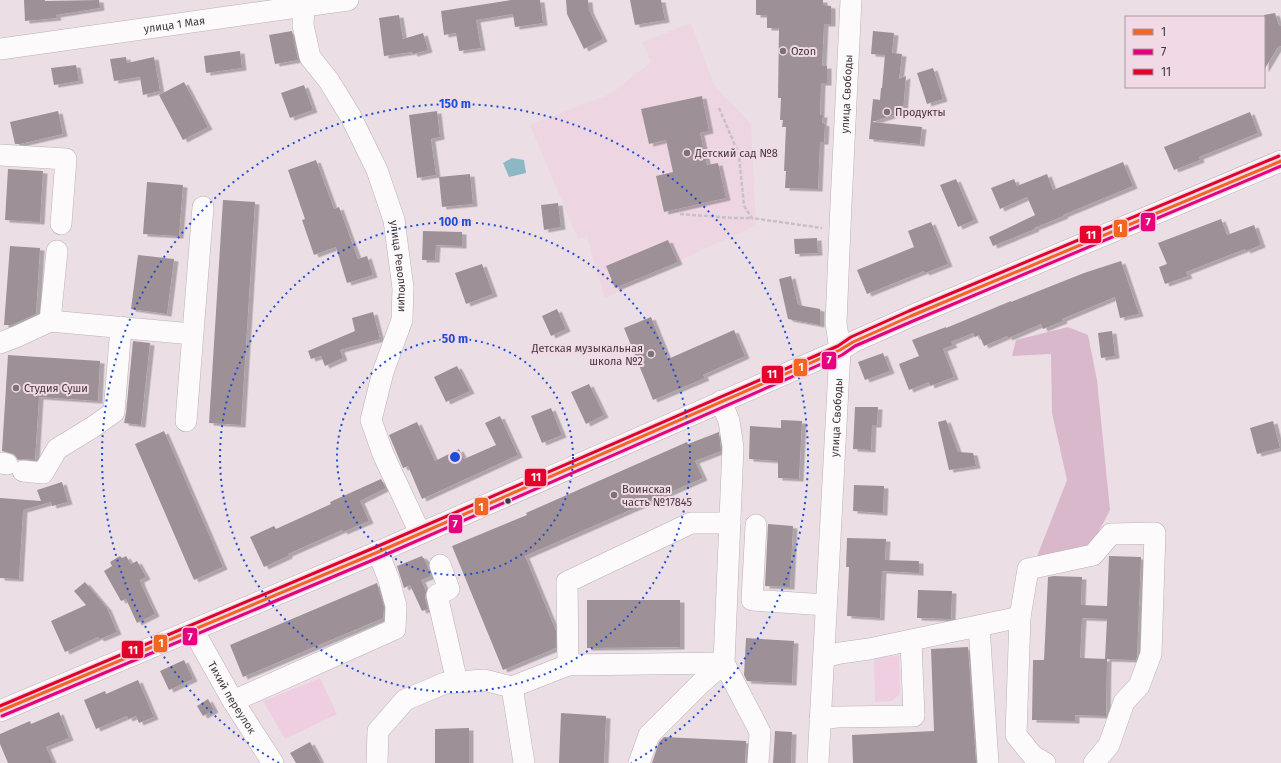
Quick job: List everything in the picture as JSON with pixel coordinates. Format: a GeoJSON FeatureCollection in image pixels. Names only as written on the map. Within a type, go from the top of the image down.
{"type":"FeatureCollection","features":[{"type":"Feature","properties":{"kind":"street","name":"улица 1 Мая"},"geometry":{"type":"LineString","coordinates":[[0,49],[240,7],[304,7],[348,0]]}},
{"type":"Feature","properties":{"kind":"street","name":"улица Свободы"},"geometry":{"type":"LineString","coordinates":[[818,763],[840,350],[836,323],[851,0]]}},
{"type":"Feature","properties":{"kind":"street","name":"улица Революции"},"geometry":{"type":"LineString","coordinates":[[304,7],[303,25],[310,57],[329,81],[351,117],[377,170],[394,220],[403,288],[402,320],[383,372],[371,420],[383,454],[420,533]]}},
{"type":"Feature","properties":{"kind":"street"},"geometry":{"type":"LineString","coordinates":[[0,155],[66,159],[61,224]]}},
{"type":"Feature","properties":{"kind":"street"},"geometry":{"type":"LineString","coordinates":[[0,711],[378,552],[840,350],[853,342],[911,316],[1281,161]]}},
{"type":"Feature","properties":{"kind":"street"},"geometry":{"type":"LineString","coordinates":[[186,421],[203,207]]}},
{"type":"Feature","properties":{"kind":"street"},"geometry":{"type":"LineString","coordinates":[[50,321],[57,251]]}},
{"type":"Feature","properties":{"kind":"street"},"geometry":{"type":"LineString","coordinates":[[0,343],[50,321],[192,334]]}},
{"type":"Feature","properties":{"kind":"street"},"geometry":{"type":"LineString","coordinates":[[10,466],[43,473],[57,449],[94,427],[114,412],[121,327]]}},
{"type":"Feature","properties":{"kind":"street"},"geometry":{"type":"LineString","coordinates":[[721,401],[729,421],[733,447],[724,663],[760,732],[758,763]]}},
{"type":"Feature","properties":{"kind":"street"},"geometry":{"type":"LineString","coordinates":[[568,665],[567,582],[692,523],[730,523]]}},
{"type":"Feature","properties":{"kind":"street"},"geometry":{"type":"LineString","coordinates":[[756,525],[752,600],[826,605]]}},
{"type":"Feature","properties":{"kind":"street"},"geometry":{"type":"LineString","coordinates":[[1045,763],[1033,756],[1016,735],[1020,617],[1028,569],[1093,555],[1111,534],[1155,533],[1151,654],[1139,686],[1124,702],[1109,745],[1094,763]]}},
{"type":"Feature","properties":{"kind":"street"},"geometry":{"type":"LineString","coordinates":[[233,701],[395,629],[396,606],[389,580],[378,552]]}},
{"type":"Feature","properties":{"kind":"street"},"geometry":{"type":"LineString","coordinates":[[440,565],[450,589],[437,595],[457,682]]}},
{"type":"Feature","properties":{"kind":"street"},"geometry":{"type":"LineString","coordinates":[[824,657],[911,641],[1020,617]]}},
{"type":"Feature","properties":{"kind":"street"},"geometry":{"type":"LineString","coordinates":[[978,626],[988,763]]}},
{"type":"Feature","properties":{"kind":"street","name":"Тихий переулок"},"geometry":{"type":"LineString","coordinates":[[193,630],[233,701],[273,763]]}},
{"type":"Feature","properties":{"kind":"street"},"geometry":{"type":"LineString","coordinates":[[820,719],[837,717],[914,716],[911,641]]}},
{"type":"Feature","properties":{"kind":"street"},"geometry":{"type":"LineString","coordinates":[[377,763],[378,731],[405,700],[445,683],[484,680],[512,687],[568,665],[724,663]]}},
{"type":"Feature","properties":{"kind":"street"},"geometry":{"type":"LineString","coordinates":[[639,763],[649,735],[701,683],[724,663]]}},
{"type":"Feature","properties":{"kind":"street"},"geometry":{"type":"LineString","coordinates":[[512,687],[524,763]]}},
{"type":"Feature","properties":{"kind":"path"},"geometry":{"type":"LineString","coordinates":[[719,108],[739,155],[744,206],[752,218]]}},
{"type":"Feature","properties":{"kind":"path"},"geometry":{"type":"LineString","coordinates":[[680,214],[752,218],[828,229]]}},
{"type":"Feature","properties":{"kind":"shaded area"},"geometry":{"type":"Polygon","coordinates":[[[691,23],[714,85],[751,124],[756,226],[699,251],[605,298],[587,236],[578,239],[530,125],[612,93],[651,62],[642,42],[691,23]]]}},
{"type":"Feature","properties":{"kind":"shaded area"},"geometry":{"type":"Polygon","coordinates":[[[1068,327],[1088,335],[1097,380],[1110,510],[1086,556],[1036,559],[1067,480],[1052,413],[1051,354],[1012,356],[1016,340],[1068,327]]]}},
{"type":"Feature","properties":{"kind":"shaded area"},"geometry":{"type":"Polygon","coordinates":[[[899,656],[900,694],[892,701],[875,702],[874,657],[899,656]]]}},
{"type":"Feature","properties":{"kind":"shaded area"},"geometry":{"type":"Polygon","coordinates":[[[320,678],[337,714],[285,739],[263,701],[320,678]]]}},
{"type":"Feature","properties":{"kind":"water"},"geometry":{"type":"Polygon","coordinates":[[[512,158],[524,160],[526,173],[509,177],[503,163],[512,158]]]}},
{"type":"Feature","properties":{"kind":"building"},"geometry":{"type":"Polygon","coordinates":[[[24,0],[99,0],[100,8],[56,15],[57,18],[25,21],[24,0]]]}},
{"type":"Feature","properties":{"kind":"building"},"geometry":{"type":"Polygon","coordinates":[[[511,0],[540,0],[543,23],[515,27],[513,14],[476,20],[481,48],[459,51],[456,33],[444,35],[441,11],[511,0]]]}},
{"type":"Feature","properties":{"kind":"building"},"geometry":{"type":"Polygon","coordinates":[[[566,0],[588,0],[589,10],[603,39],[584,49],[567,14],[566,0]]]}},
{"type":"Feature","properties":{"kind":"building"},"geometry":{"type":"Polygon","coordinates":[[[630,0],[661,0],[665,20],[635,25],[630,0]]]}},
{"type":"Feature","properties":{"kind":"building"},"geometry":{"type":"Polygon","coordinates":[[[756,0],[823,0],[823,5],[831,6],[831,24],[824,24],[822,66],[827,66],[827,83],[821,83],[820,115],[823,115],[822,123],[825,124],[824,142],[820,142],[818,189],[785,188],[786,171],[784,171],[786,127],[782,127],[783,120],[780,120],[781,98],[778,98],[779,28],[767,28],[767,15],[756,15],[756,0]]]}},
{"type":"Feature","properties":{"kind":"building"},"geometry":{"type":"Polygon","coordinates":[[[1275,13],[1279,26],[1281,26],[1281,46],[1278,47],[1265,68],[1265,16],[1264,15],[1275,13]]]}},
{"type":"Feature","properties":{"kind":"building"},"geometry":{"type":"Polygon","coordinates":[[[399,15],[403,39],[423,33],[428,50],[413,54],[412,52],[384,56],[379,18],[399,15]]]}},
{"type":"Feature","properties":{"kind":"building"},"geometry":{"type":"Polygon","coordinates":[[[292,31],[298,60],[275,64],[269,35],[292,31]]]}},
{"type":"Feature","properties":{"kind":"building"},"geometry":{"type":"Polygon","coordinates":[[[873,31],[894,33],[892,53],[902,54],[899,79],[906,76],[903,112],[872,122],[922,127],[920,144],[869,139],[873,99],[880,100],[885,55],[871,54],[873,31]]]}},
{"type":"Feature","properties":{"kind":"building"},"geometry":{"type":"Polygon","coordinates":[[[240,51],[242,68],[206,73],[204,56],[240,51]]]}},
{"type":"Feature","properties":{"kind":"building"},"geometry":{"type":"Polygon","coordinates":[[[126,57],[127,63],[154,57],[160,91],[143,95],[140,77],[114,81],[110,59],[126,57]]]}},
{"type":"Feature","properties":{"kind":"building"},"geometry":{"type":"Polygon","coordinates":[[[76,65],[79,81],[54,85],[51,68],[76,65]]]}},
{"type":"Feature","properties":{"kind":"building"},"geometry":{"type":"Polygon","coordinates":[[[933,68],[943,99],[927,104],[917,73],[933,68]]]}},
{"type":"Feature","properties":{"kind":"building"},"geometry":{"type":"Polygon","coordinates":[[[184,82],[208,127],[183,140],[159,95],[184,82]]]}},
{"type":"Feature","properties":{"kind":"building"},"geometry":{"type":"Polygon","coordinates":[[[304,85],[313,110],[290,118],[281,93],[304,85]]]}},
{"type":"Feature","properties":{"kind":"building","name":"Детский сад №8"},"geometry":{"type":"Polygon","coordinates":[[[702,96],[709,131],[700,133],[707,165],[718,163],[726,198],[664,212],[656,176],[673,172],[666,140],[649,144],[641,109],[702,96]]]}},
{"type":"Feature","properties":{"kind":"building"},"geometry":{"type":"Polygon","coordinates":[[[58,111],[63,134],[15,144],[10,122],[58,111]]]}},
{"type":"Feature","properties":{"kind":"building"},"geometry":{"type":"Polygon","coordinates":[[[437,111],[440,137],[431,139],[436,175],[417,178],[409,115],[437,111]]]}},
{"type":"Feature","properties":{"kind":"building"},"geometry":{"type":"Polygon","coordinates":[[[1250,112],[1258,133],[1199,157],[1200,160],[1174,170],[1164,147],[1250,112]]]}},
{"type":"Feature","properties":{"kind":"building"},"geometry":{"type":"Polygon","coordinates":[[[316,160],[334,209],[339,207],[358,259],[367,256],[373,275],[347,283],[336,247],[314,255],[302,220],[305,219],[288,170],[316,160]]]}},
{"type":"Feature","properties":{"kind":"building"},"geometry":{"type":"Polygon","coordinates":[[[1123,162],[1133,186],[993,246],[989,237],[1035,215],[1027,197],[1000,209],[991,188],[1014,179],[1017,186],[1047,174],[1053,190],[1123,162]]]}},
{"type":"Feature","properties":{"kind":"building"},"geometry":{"type":"Polygon","coordinates":[[[8,169],[43,171],[40,222],[5,220],[8,169]]]}},
{"type":"Feature","properties":{"kind":"building"},"geometry":{"type":"Polygon","coordinates":[[[470,174],[473,204],[442,207],[439,177],[470,174]]]}},
{"type":"Feature","properties":{"kind":"building"},"geometry":{"type":"Polygon","coordinates":[[[956,179],[974,220],[958,227],[940,185],[956,179]]]}},
{"type":"Feature","properties":{"kind":"building"},"geometry":{"type":"Polygon","coordinates":[[[147,182],[183,185],[179,236],[143,234],[147,182]]]}},
{"type":"Feature","properties":{"kind":"building"},"geometry":{"type":"Polygon","coordinates":[[[223,200],[255,202],[241,425],[209,423],[223,200]]]}},
{"type":"Feature","properties":{"kind":"building"},"geometry":{"type":"Polygon","coordinates":[[[558,203],[561,227],[544,230],[541,205],[558,203]]]}},
{"type":"Feature","properties":{"kind":"building"},"geometry":{"type":"Polygon","coordinates":[[[1221,219],[1227,235],[1254,225],[1261,245],[1246,251],[1245,249],[1186,272],[1188,276],[1165,284],[1159,267],[1167,264],[1158,243],[1221,219]]]}},
{"type":"Feature","properties":{"kind":"building"},"geometry":{"type":"Polygon","coordinates":[[[931,222],[948,264],[925,273],[924,271],[867,294],[857,270],[914,247],[908,231],[931,222]]]}},
{"type":"Feature","properties":{"kind":"building"},"geometry":{"type":"Polygon","coordinates":[[[423,231],[462,232],[462,246],[436,245],[435,260],[422,260],[423,231]]]}},
{"type":"Feature","properties":{"kind":"building"},"geometry":{"type":"Polygon","coordinates":[[[817,238],[818,253],[795,254],[794,239],[817,238]]]}},
{"type":"Feature","properties":{"kind":"building"},"geometry":{"type":"Polygon","coordinates":[[[668,240],[678,262],[615,288],[606,266],[668,240]]]}},
{"type":"Feature","properties":{"kind":"building"},"geometry":{"type":"Polygon","coordinates":[[[10,246],[40,248],[36,314],[12,325],[4,325],[10,246]]]}},
{"type":"Feature","properties":{"kind":"building"},"geometry":{"type":"Polygon","coordinates":[[[138,255],[174,259],[167,314],[131,309],[138,255]]]}},
{"type":"Feature","properties":{"kind":"building"},"geometry":{"type":"Polygon","coordinates":[[[1121,261],[1139,314],[1120,318],[1115,297],[1062,319],[1063,321],[1043,329],[1041,324],[984,346],[979,335],[975,337],[973,333],[951,342],[953,345],[943,349],[954,377],[930,386],[929,382],[909,390],[899,364],[919,356],[912,340],[1084,273],[1121,261]]]}},
{"type":"Feature","properties":{"kind":"building"},"geometry":{"type":"Polygon","coordinates":[[[482,264],[493,294],[466,304],[455,273],[482,264]]]}},
{"type":"Feature","properties":{"kind":"building"},"geometry":{"type":"Polygon","coordinates":[[[791,276],[798,305],[820,309],[820,325],[788,319],[779,279],[791,276]]]}},
{"type":"Feature","properties":{"kind":"building"},"geometry":{"type":"Polygon","coordinates":[[[557,309],[566,329],[551,336],[542,316],[557,309]]]}},
{"type":"Feature","properties":{"kind":"building"},"geometry":{"type":"Polygon","coordinates":[[[373,312],[380,339],[340,350],[343,358],[325,366],[321,356],[311,359],[308,351],[355,331],[352,318],[373,312]]]}},
{"type":"Feature","properties":{"kind":"building","name":"Детская музыкальная школа №2"},"geometry":{"type":"Polygon","coordinates":[[[651,317],[668,359],[734,330],[745,356],[703,375],[705,378],[653,400],[624,328],[651,317]]]}},
{"type":"Feature","properties":{"kind":"building"},"geometry":{"type":"Polygon","coordinates":[[[1112,331],[1115,356],[1101,358],[1098,333],[1112,331]]]}},
{"type":"Feature","properties":{"kind":"building"},"geometry":{"type":"Polygon","coordinates":[[[133,341],[150,343],[141,425],[124,423],[133,341]]]}},
{"type":"Feature","properties":{"kind":"building"},"geometry":{"type":"Polygon","coordinates":[[[883,353],[890,371],[865,380],[858,362],[883,353]]]}},
{"type":"Feature","properties":{"kind":"building"},"geometry":{"type":"Polygon","coordinates":[[[8,355],[100,361],[98,401],[39,397],[35,460],[18,460],[14,454],[2,451],[8,355]]]}},
{"type":"Feature","properties":{"kind":"building"},"geometry":{"type":"Polygon","coordinates":[[[457,366],[470,391],[446,402],[434,377],[457,366]]]}},
{"type":"Feature","properties":{"kind":"building"},"geometry":{"type":"Polygon","coordinates":[[[589,384],[604,415],[586,424],[571,392],[589,384]]]}},
{"type":"Feature","properties":{"kind":"building"},"geometry":{"type":"Polygon","coordinates":[[[855,407],[878,407],[877,425],[872,425],[871,450],[853,449],[855,407]]]}},
{"type":"Feature","properties":{"kind":"building"},"geometry":{"type":"Polygon","coordinates":[[[551,408],[562,435],[542,443],[531,416],[551,408]]]}},
{"type":"Feature","properties":{"kind":"building"},"geometry":{"type":"Polygon","coordinates":[[[500,416],[518,455],[422,499],[408,466],[403,468],[389,435],[417,422],[435,461],[459,449],[464,459],[496,445],[485,423],[500,416]]]}},
{"type":"Feature","properties":{"kind":"building"},"geometry":{"type":"Polygon","coordinates":[[[781,420],[802,421],[799,479],[778,478],[778,461],[749,459],[750,426],[781,428],[781,420]]]}},
{"type":"Feature","properties":{"kind":"building"},"geometry":{"type":"Polygon","coordinates":[[[946,420],[958,452],[973,453],[976,466],[949,470],[938,422],[946,420]]]}},
{"type":"Feature","properties":{"kind":"building"},"geometry":{"type":"Polygon","coordinates":[[[1273,421],[1280,448],[1257,454],[1250,428],[1273,421]]]}},
{"type":"Feature","properties":{"kind":"building"},"geometry":{"type":"Polygon","coordinates":[[[164,431],[223,567],[194,580],[135,444],[164,431]]]}},
{"type":"Feature","properties":{"kind":"building"},"geometry":{"type":"Polygon","coordinates":[[[719,432],[721,451],[695,461],[703,478],[525,556],[556,631],[556,648],[503,670],[452,546],[527,515],[526,513],[687,442],[688,444],[719,432]]]}},
{"type":"Feature","properties":{"kind":"building"},"geometry":{"type":"Polygon","coordinates":[[[381,479],[386,488],[360,501],[369,521],[343,532],[342,530],[288,554],[288,556],[264,567],[250,537],[274,526],[276,529],[381,479]]]}},
{"type":"Feature","properties":{"kind":"building"},"geometry":{"type":"Polygon","coordinates":[[[62,482],[68,502],[52,506],[51,502],[23,510],[19,579],[0,578],[0,498],[41,501],[37,490],[62,482]]]}},
{"type":"Feature","properties":{"kind":"building"},"geometry":{"type":"Polygon","coordinates":[[[854,485],[884,486],[883,513],[853,511],[854,485]]]}},
{"type":"Feature","properties":{"kind":"building"},"geometry":{"type":"Polygon","coordinates":[[[768,524],[793,526],[790,587],[765,586],[768,524]]]}},
{"type":"Feature","properties":{"kind":"building"},"geometry":{"type":"Polygon","coordinates":[[[847,538],[886,539],[885,560],[919,561],[919,573],[882,571],[880,618],[847,616],[849,567],[846,567],[847,538]]]}},
{"type":"Feature","properties":{"kind":"building"},"geometry":{"type":"Polygon","coordinates":[[[120,556],[122,558],[126,556],[131,564],[137,561],[146,577],[140,580],[155,614],[137,623],[126,599],[121,601],[104,571],[112,566],[110,562],[120,556]]]}},
{"type":"Feature","properties":{"kind":"building"},"geometry":{"type":"Polygon","coordinates":[[[422,556],[431,576],[421,580],[426,591],[425,598],[428,609],[422,611],[410,585],[404,588],[397,566],[422,556]]]}},
{"type":"Feature","properties":{"kind":"building"},"geometry":{"type":"Polygon","coordinates":[[[1109,556],[1141,557],[1136,660],[1107,659],[1106,716],[1075,715],[1075,721],[1032,720],[1033,660],[1044,660],[1048,577],[1082,577],[1081,605],[1107,606],[1109,556]],[[1082,618],[1080,658],[1105,659],[1107,619],[1082,618]]]}},
{"type":"Feature","properties":{"kind":"building"},"geometry":{"type":"Polygon","coordinates":[[[85,582],[107,608],[117,632],[100,639],[98,637],[65,652],[51,621],[86,605],[74,591],[85,582]]]}},
{"type":"Feature","properties":{"kind":"building"},"geometry":{"type":"Polygon","coordinates":[[[377,583],[384,607],[383,618],[243,677],[230,645],[377,583]]]}},
{"type":"Feature","properties":{"kind":"building"},"geometry":{"type":"Polygon","coordinates":[[[918,590],[952,591],[951,619],[917,618],[918,590]]]}},
{"type":"Feature","properties":{"kind":"building"},"geometry":{"type":"Polygon","coordinates":[[[587,600],[680,600],[680,647],[587,648],[587,600]]]}},
{"type":"Feature","properties":{"kind":"building"},"geometry":{"type":"Polygon","coordinates":[[[746,638],[794,641],[792,683],[747,681],[744,675],[746,638]]]}},
{"type":"Feature","properties":{"kind":"building"},"geometry":{"type":"Polygon","coordinates":[[[968,647],[976,763],[853,763],[852,735],[934,731],[931,649],[968,647]]]}},
{"type":"Feature","properties":{"kind":"building"},"geometry":{"type":"Polygon","coordinates":[[[184,660],[193,679],[169,690],[160,671],[184,660]]]}},
{"type":"Feature","properties":{"kind":"building"},"geometry":{"type":"Polygon","coordinates":[[[138,680],[154,717],[139,723],[136,716],[128,719],[127,716],[96,729],[84,700],[105,691],[106,694],[138,680]]]}},
{"type":"Feature","properties":{"kind":"building"},"geometry":{"type":"Polygon","coordinates":[[[208,699],[214,710],[203,716],[197,706],[208,699]]]}},
{"type":"Feature","properties":{"kind":"building"},"geometry":{"type":"Polygon","coordinates":[[[59,712],[69,738],[46,747],[53,763],[8,763],[0,744],[0,734],[30,721],[31,724],[59,712]]]}},
{"type":"Feature","properties":{"kind":"building"},"geometry":{"type":"Polygon","coordinates":[[[561,713],[606,716],[604,763],[559,763],[561,713]]]}},
{"type":"Feature","properties":{"kind":"building"},"geometry":{"type":"Polygon","coordinates":[[[469,728],[469,763],[435,763],[435,729],[469,728]]]}},
{"type":"Feature","properties":{"kind":"building"},"geometry":{"type":"Polygon","coordinates":[[[775,731],[792,732],[791,763],[773,763],[775,731]]]}},
{"type":"Feature","properties":{"kind":"building"},"geometry":{"type":"Polygon","coordinates":[[[664,737],[746,741],[745,763],[652,763],[659,742],[664,737]]]}},
{"type":"Feature","properties":{"kind":"building"},"geometry":{"type":"Polygon","coordinates":[[[310,742],[321,763],[296,763],[290,753],[310,742]]]}},
{"type":"Feature","properties":{"kind":"transit line","name":"11"},"geometry":{"type":"LineString","coordinates":[[0,706],[376,547],[838,346],[851,337],[909,311],[1279,156]]}},
{"type":"Feature","properties":{"kind":"transit line","name":"1"},"geometry":{"type":"LineString","coordinates":[[0,711],[378,552],[840,350],[853,342],[911,316],[1281,161]]}},
{"type":"Feature","properties":{"kind":"transit line","name":"7"},"geometry":{"type":"LineString","coordinates":[[2,716],[380,557],[842,355],[855,346],[1281,166]]}},
{"type":"Feature","properties":{"kind":"place","name":"Ozon"},"geometry":{"type":"Point","coordinates":[783,51]}},
{"type":"Feature","properties":{"kind":"place","name":"Продукты"},"geometry":{"type":"Point","coordinates":[887,112]}},
{"type":"Feature","properties":{"kind":"place","name":"Детский сад №8"},"geometry":{"type":"Point","coordinates":[687,153]}},
{"type":"Feature","properties":{"kind":"place","name":"Детская музыкальная школа №2"},"geometry":{"type":"Point","coordinates":[651,354]}},
{"type":"Feature","properties":{"kind":"place","name":"Студия Суши"},"geometry":{"type":"Point","coordinates":[16,388]}},
{"type":"Feature","properties":{"kind":"place","name":"Воинская часть №17845"},"geometry":{"type":"Point","coordinates":[614,495]}}]}
